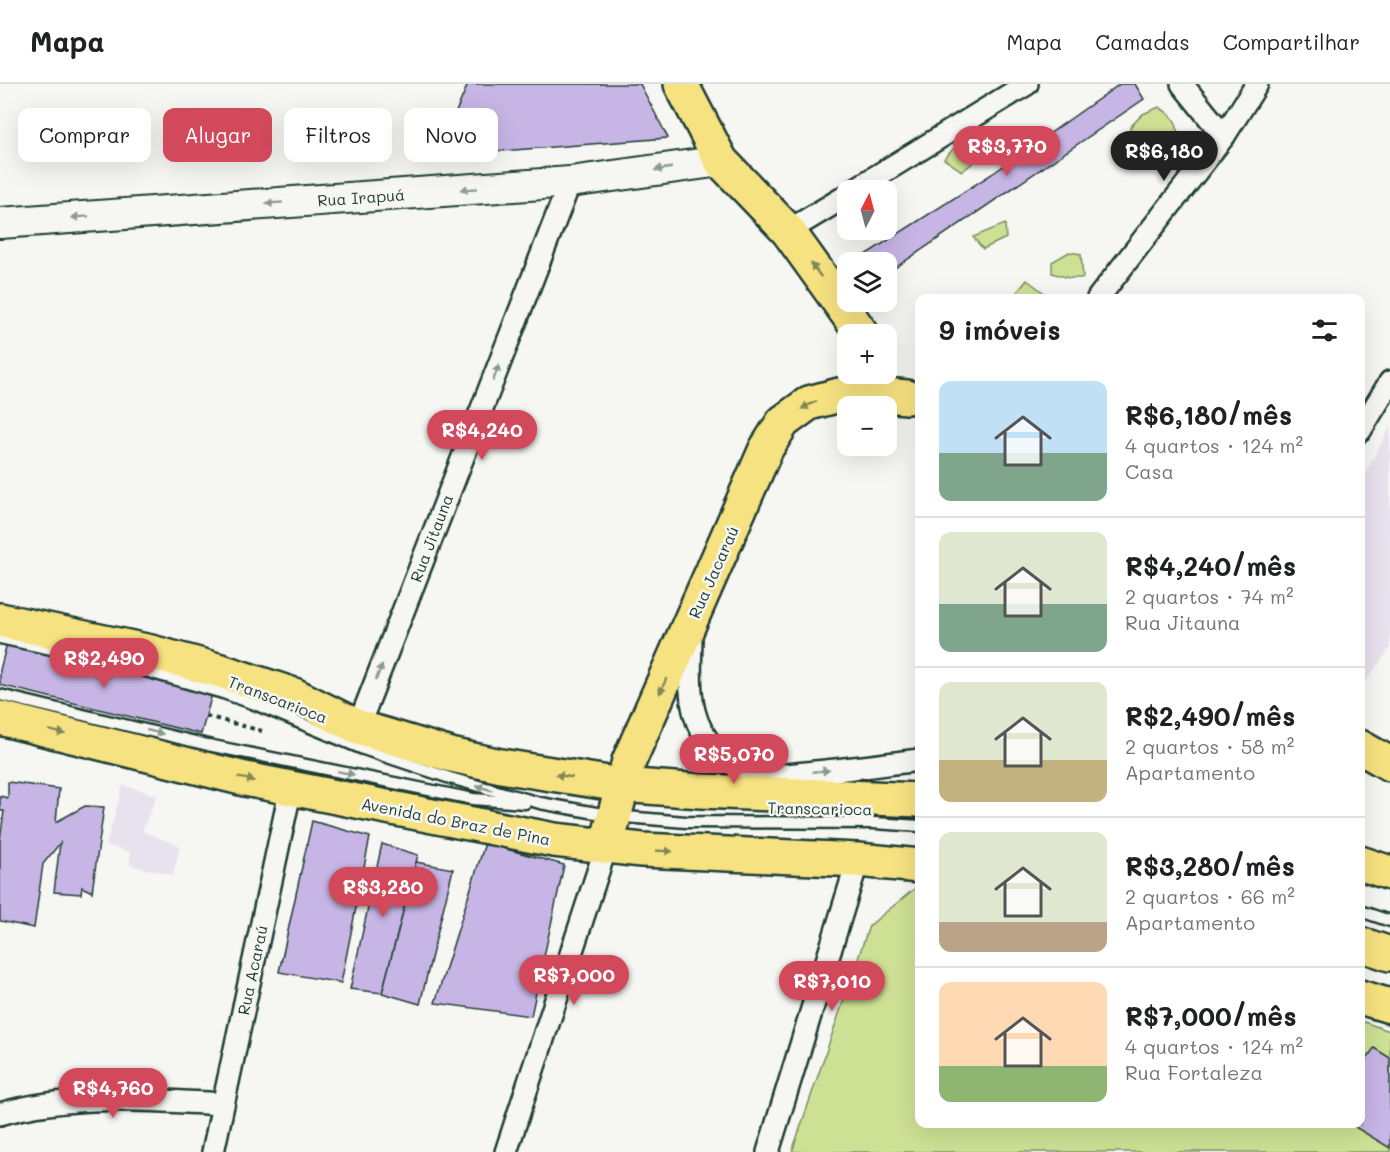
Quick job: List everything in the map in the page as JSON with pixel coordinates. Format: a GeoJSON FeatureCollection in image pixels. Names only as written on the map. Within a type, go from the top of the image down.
{"type":"FeatureCollection","features":[{"type":"Feature","properties":{"kind":"main road"},"geometry":{"type":"LineString","coordinates":[[681,84],[721,161],[788,231],[855,324]]}},
{"type":"Feature","properties":{"kind":"main road"},"geometry":{"type":"LineString","coordinates":[[897,383],[913,404]]}},
{"type":"Feature","properties":{"kind":"main road","name":"Rua Jacaraú"},"geometry":{"type":"LineString","coordinates":[[606,847],[629,761],[766,449],[783,422],[808,403],[851,392],[913,404]]}},
{"type":"Feature","properties":{"kind":"main road"},"geometry":{"type":"LineString","coordinates":[[0,620],[151,652],[221,671],[294,695],[358,727],[501,766],[621,785],[701,791],[915,800]]}},
{"type":"Feature","properties":{"kind":"main road","name":"Avenida do Braz de Pina"},"geometry":{"type":"LineString","coordinates":[[0,718],[225,774],[475,826],[606,847],[858,860],[915,866]]}},
{"type":"Feature","properties":{"kind":"main road"},"geometry":{"type":"LineString","coordinates":[[1365,750],[1390,764]]}},
{"type":"Feature","properties":{"kind":"main road"},"geometry":{"type":"LineString","coordinates":[[1365,865],[1390,873]]}},
{"type":"Feature","properties":{"kind":"main road"},"geometry":{"type":"LineString","coordinates":[[1365,946],[1390,954]]}},
{"type":"Feature","properties":{"kind":"main road"},"geometry":{"type":"LineString","coordinates":[[1365,998],[1390,1006]]}},
{"type":"Feature","properties":{"kind":"street"},"geometry":{"type":"LineString","coordinates":[[870,180],[1028,84]]}},
{"type":"Feature","properties":{"kind":"street"},"geometry":{"type":"LineString","coordinates":[[1182,84],[1224,136]]}},
{"type":"Feature","properties":{"kind":"street"},"geometry":{"type":"LineString","coordinates":[[1101,294],[1224,136],[1257,84]]}},
{"type":"Feature","properties":{"kind":"street","name":"Rua Irapuá"},"geometry":{"type":"LineString","coordinates":[[0,223],[570,182],[721,161]]}},
{"type":"Feature","properties":{"kind":"street","name":"Rua Jitauna"},"geometry":{"type":"LineString","coordinates":[[358,727],[570,182]]}},
{"type":"Feature","properties":{"kind":"street"},"geometry":{"type":"LineString","coordinates":[[788,231],[837,202]]}},
{"type":"Feature","properties":{"kind":"street"},"geometry":{"type":"LineString","coordinates":[[1365,423],[1390,382]]}},
{"type":"Feature","properties":{"kind":"street"},"geometry":{"type":"LineString","coordinates":[[692,621],[691,690],[694,712],[709,743],[730,762],[755,773],[787,774],[915,761]]}},
{"type":"Feature","properties":{"kind":"street","name":"Rua Acaraú"},"geometry":{"type":"LineString","coordinates":[[213,1152],[291,788]]}},
{"type":"Feature","properties":{"kind":"street"},"geometry":{"type":"LineString","coordinates":[[506,1152],[606,847]]}},
{"type":"Feature","properties":{"kind":"street"},"geometry":{"type":"LineString","coordinates":[[768,1152],[858,860]]}},
{"type":"Feature","properties":{"kind":"street"},"geometry":{"type":"LineString","coordinates":[[0,1114],[37,1104],[84,1100],[224,1104]]}},
{"type":"Feature","properties":{"kind":"lane","name":"Transcarioca"},"geometry":{"type":"LineString","coordinates":[[0,638],[117,663],[223,693],[363,749],[450,778],[540,803],[613,816],[686,822],[874,823],[915,826]]}},
{"type":"Feature","properties":{"kind":"lane","name":"Transcarioca"},"geometry":{"type":"LineString","coordinates":[[0,695],[208,745],[473,799],[507,803],[540,803]]}},
{"type":"Feature","properties":{"kind":"lane"},"geometry":{"type":"LineString","coordinates":[[1365,913],[1390,921]]}},
{"type":"Feature","properties":{"kind":"path"},"geometry":{"type":"LineString","coordinates":[[206,716],[262,731]]}},
{"type":"Feature","properties":{"kind":"shaded area"},"geometry":{"type":"Polygon","coordinates":[[[1390,427],[1390,648],[1365,682],[1365,474],[1390,427]]]}},
{"type":"Feature","properties":{"kind":"shaded area"},"geometry":{"type":"Polygon","coordinates":[[[123,785],[157,795],[142,831],[180,846],[173,875],[130,865],[130,852],[106,845],[123,785]]]}},
{"type":"Feature","properties":{"kind":"green space"},"geometry":{"type":"Polygon","coordinates":[[[1159,107],[1176,123],[1178,145],[1159,154],[1148,151],[1131,138],[1130,127],[1143,114],[1159,107]]]}},
{"type":"Feature","properties":{"kind":"green space"},"geometry":{"type":"Polygon","coordinates":[[[954,148],[967,150],[973,163],[962,171],[944,159],[954,148]]]}},
{"type":"Feature","properties":{"kind":"green space"},"geometry":{"type":"Polygon","coordinates":[[[1005,224],[1006,238],[983,249],[973,237],[1005,224]]]}},
{"type":"Feature","properties":{"kind":"green space"},"geometry":{"type":"Polygon","coordinates":[[[1069,252],[1081,254],[1083,278],[1069,278],[1052,273],[1052,262],[1069,252]]]}},
{"type":"Feature","properties":{"kind":"green space"},"geometry":{"type":"Polygon","coordinates":[[[1027,280],[1046,294],[1015,294],[1027,280]]]}},
{"type":"Feature","properties":{"kind":"green space"},"geometry":{"type":"Polygon","coordinates":[[[915,888],[915,1128],[1365,1128],[1365,1022],[1390,1031],[1390,1152],[792,1152],[869,926],[915,888]]]}},
{"type":"Feature","properties":{"kind":"building"},"geometry":{"type":"Polygon","coordinates":[[[468,84],[640,84],[668,138],[498,151],[498,108],[458,108],[468,84]]]}},
{"type":"Feature","properties":{"kind":"building"},"geometry":{"type":"Polygon","coordinates":[[[1120,84],[1135,84],[1144,99],[897,267],[897,252],[870,252],[889,240],[897,240],[897,235],[992,174],[1120,84]]]}},
{"type":"Feature","properties":{"kind":"building"},"geometry":{"type":"Polygon","coordinates":[[[7,643],[212,694],[201,734],[0,685],[0,670],[7,643]]]}},
{"type":"Feature","properties":{"kind":"building"},"geometry":{"type":"Polygon","coordinates":[[[8,782],[59,789],[56,822],[85,806],[104,807],[92,892],[82,887],[81,894],[54,892],[60,843],[43,864],[34,928],[0,921],[0,840],[4,811],[0,811],[0,796],[8,798],[8,782]]]}},
{"type":"Feature","properties":{"kind":"building"},"geometry":{"type":"Polygon","coordinates":[[[312,821],[370,837],[341,983],[279,972],[312,821]]]}},
{"type":"Feature","properties":{"kind":"building"},"geometry":{"type":"Polygon","coordinates":[[[485,843],[564,865],[531,1016],[435,1003],[485,843]]]}},
{"type":"Feature","properties":{"kind":"building"},"geometry":{"type":"Polygon","coordinates":[[[382,844],[418,855],[382,993],[350,989],[382,844]]]}},
{"type":"Feature","properties":{"kind":"building"},"geometry":{"type":"Polygon","coordinates":[[[416,862],[453,869],[420,1004],[382,993],[416,862]]]}},
{"type":"Feature","properties":{"kind":"building"},"geometry":{"type":"Polygon","coordinates":[[[1374,1048],[1390,1058],[1390,1148],[1357,1128],[1365,1128],[1365,1062],[1374,1048]]]}}]}
